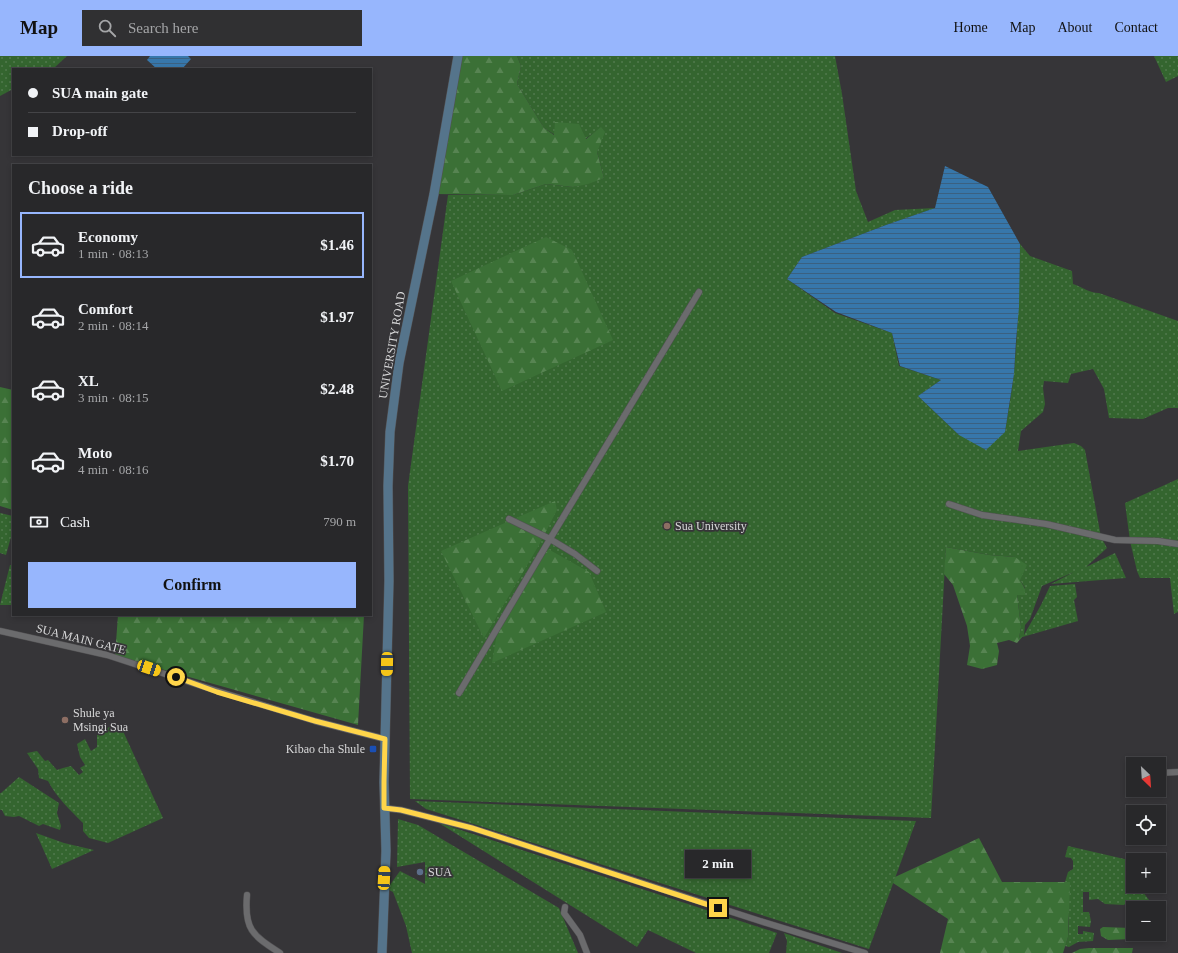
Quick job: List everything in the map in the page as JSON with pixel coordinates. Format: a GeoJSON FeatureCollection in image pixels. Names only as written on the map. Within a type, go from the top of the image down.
{"type":"FeatureCollection","features":[{"type":"Feature","properties":{"kind":"main road","name":"UNIVERSITY ROAD"},"geometry":{"type":"LineString","coordinates":[[382,953],[386,851],[384,782],[389,581],[388,486],[390,432],[399,363],[434,194],[458,56]]}},
{"type":"Feature","properties":{"kind":"street"},"geometry":{"type":"LineString","coordinates":[[459,693],[699,292]]}},
{"type":"Feature","properties":{"kind":"street"},"geometry":{"type":"LineString","coordinates":[[949,504],[982,515],[1046,524],[1114,540],[1158,541],[1178,544]]}},
{"type":"Feature","properties":{"kind":"street"},"geometry":{"type":"LineString","coordinates":[[509,519],[550,539],[575,554],[597,571]]}},
{"type":"Feature","properties":{"kind":"street","name":"SUA MAIN GATE"},"geometry":{"type":"LineString","coordinates":[[0,631],[107,655],[217,692],[315,721],[385,739]]}},
{"type":"Feature","properties":{"kind":"street"},"geometry":{"type":"LineString","coordinates":[[1166,773],[1178,772]]}},
{"type":"Feature","properties":{"kind":"street"},"geometry":{"type":"LineString","coordinates":[[384,808],[401,810],[472,828],[865,953]]}},
{"type":"Feature","properties":{"kind":"street"},"geometry":{"type":"LineString","coordinates":[[247,894],[246,913],[252,931],[259,939],[280,953]]}},
{"type":"Feature","properties":{"kind":"street"},"geometry":{"type":"LineString","coordinates":[[565,906],[564,913],[580,935],[587,953]]}},
{"type":"Feature","properties":{"kind":"green space"},"geometry":{"type":"Polygon","coordinates":[[[0,56],[67,56],[54,68],[12,68],[12,90],[0,96],[0,56]]]}},
{"type":"Feature","properties":{"kind":"green space"},"geometry":{"type":"Polygon","coordinates":[[[458,56],[517,56],[521,66],[517,84],[544,128],[554,135],[555,122],[579,124],[586,139],[601,127],[605,132],[597,152],[604,178],[588,184],[573,187],[546,184],[513,195],[434,194],[458,56]]]}},
{"type":"Feature","properties":{"kind":"green space"},"geometry":{"type":"Polygon","coordinates":[[[517,56],[835,56],[856,191],[868,222],[895,210],[935,208],[802,257],[787,279],[835,313],[892,333],[899,366],[941,380],[918,396],[959,435],[1005,432],[1015,356],[1020,244],[1030,256],[1072,271],[1073,284],[1089,291],[1099,293],[1178,321],[1178,408],[1168,408],[1143,419],[1109,418],[1104,389],[1093,369],[1071,374],[1068,383],[1044,381],[1043,388],[1045,404],[1043,412],[1021,431],[1018,451],[1074,443],[1081,446],[1085,450],[1101,537],[1107,548],[1086,567],[1115,553],[1126,578],[1051,584],[1074,572],[1042,586],[1030,619],[1025,625],[1024,635],[1050,586],[1075,584],[1077,597],[1074,600],[1078,621],[1019,638],[1021,627],[1017,595],[1025,595],[1025,588],[1020,580],[1015,557],[989,555],[946,547],[931,818],[410,799],[408,486],[448,195],[513,195],[546,184],[573,187],[604,178],[597,152],[601,128],[585,139],[555,135],[544,128],[517,84],[521,66],[517,56]]]}},
{"type":"Feature","properties":{"kind":"green space"},"geometry":{"type":"Polygon","coordinates":[[[1154,56],[1178,56],[1178,76],[1166,82],[1154,56]]]}},
{"type":"Feature","properties":{"kind":"green space"},"geometry":{"type":"Polygon","coordinates":[[[546,237],[572,250],[613,340],[502,391],[451,281],[546,237]]]}},
{"type":"Feature","properties":{"kind":"green space"},"geometry":{"type":"Polygon","coordinates":[[[0,387],[12,390],[12,510],[0,506],[0,387]]]}},
{"type":"Feature","properties":{"kind":"green space"},"geometry":{"type":"Polygon","coordinates":[[[1178,479],[1178,612],[1174,614],[1170,578],[1140,578],[1130,541],[1125,503],[1178,479]]]}},
{"type":"Feature","properties":{"kind":"green space"},"geometry":{"type":"Polygon","coordinates":[[[555,501],[557,510],[539,545],[484,638],[441,551],[555,501]]]}},
{"type":"Feature","properties":{"kind":"green space"},"geometry":{"type":"Polygon","coordinates":[[[0,513],[12,516],[12,534],[6,555],[0,553],[0,513]]]}},
{"type":"Feature","properties":{"kind":"green space"},"geometry":{"type":"Polygon","coordinates":[[[946,547],[989,555],[1015,557],[1027,565],[1020,580],[1025,589],[1025,595],[1017,595],[1021,627],[1019,638],[1023,636],[1017,643],[1009,640],[997,643],[999,651],[997,665],[982,669],[967,665],[970,646],[967,626],[953,585],[944,574],[946,547]]]}},
{"type":"Feature","properties":{"kind":"green space"},"geometry":{"type":"Polygon","coordinates":[[[548,549],[589,572],[606,612],[492,663],[497,633],[548,549]]]}},
{"type":"Feature","properties":{"kind":"green space"},"geometry":{"type":"Polygon","coordinates":[[[10,565],[12,565],[12,605],[0,605],[10,565]]]}},
{"type":"Feature","properties":{"kind":"green space"},"geometry":{"type":"Polygon","coordinates":[[[118,616],[364,616],[358,725],[115,656],[118,616]]]}},
{"type":"Feature","properties":{"kind":"green space"},"geometry":{"type":"Polygon","coordinates":[[[111,726],[122,729],[163,818],[108,843],[89,838],[83,831],[83,823],[60,798],[48,781],[39,778],[38,769],[27,753],[37,751],[45,761],[48,760],[57,770],[71,766],[79,775],[83,772],[80,768],[85,765],[80,757],[77,744],[85,739],[91,751],[97,747],[97,735],[111,726]]]}},
{"type":"Feature","properties":{"kind":"green space"},"geometry":{"type":"Polygon","coordinates":[[[19,777],[59,803],[57,813],[61,826],[60,830],[43,824],[39,826],[19,816],[5,816],[2,810],[0,810],[0,793],[19,777]]]}},
{"type":"Feature","properties":{"kind":"green space"},"geometry":{"type":"Polygon","coordinates":[[[415,801],[916,821],[869,949],[426,809],[415,801]]]}},
{"type":"Feature","properties":{"kind":"green space"},"geometry":{"type":"Polygon","coordinates":[[[398,819],[418,825],[559,908],[578,953],[412,953],[406,926],[393,892],[387,889],[400,871],[425,884],[425,862],[397,867],[398,819]]]}},
{"type":"Feature","properties":{"kind":"green space"},"geometry":{"type":"Polygon","coordinates":[[[439,823],[777,933],[769,953],[696,953],[648,930],[637,947],[439,823]]]}},
{"type":"Feature","properties":{"kind":"green space"},"geometry":{"type":"Polygon","coordinates":[[[36,833],[64,843],[94,850],[52,869],[36,833]]]}},
{"type":"Feature","properties":{"kind":"green space"},"geometry":{"type":"Polygon","coordinates":[[[979,838],[1002,882],[1070,882],[1068,937],[1063,953],[940,953],[948,919],[893,883],[895,877],[979,838]]]}},
{"type":"Feature","properties":{"kind":"green space"},"geometry":{"type":"Polygon","coordinates":[[[1068,846],[1126,859],[1126,893],[1144,893],[1150,901],[1126,901],[1126,904],[1124,905],[1105,904],[1098,899],[1089,900],[1089,892],[1083,892],[1083,912],[1089,912],[1091,921],[1090,927],[1078,926],[1078,934],[1083,934],[1083,931],[1094,933],[1093,941],[1078,942],[1069,947],[1065,946],[1068,937],[1069,919],[1065,882],[1068,872],[1073,869],[1073,861],[1071,858],[1065,857],[1068,846]]]}},
{"type":"Feature","properties":{"kind":"green space"},"geometry":{"type":"Polygon","coordinates":[[[1103,927],[1126,928],[1126,939],[1108,940],[1101,936],[1100,929],[1103,927]]]}},
{"type":"Feature","properties":{"kind":"green space"},"geometry":{"type":"Polygon","coordinates":[[[784,933],[842,953],[786,953],[787,941],[784,933]]]}},
{"type":"Feature","properties":{"kind":"green space"},"geometry":{"type":"Polygon","coordinates":[[[1133,948],[1132,953],[1072,953],[1080,949],[1133,948]]]}},
{"type":"Feature","properties":{"kind":"water"},"geometry":{"type":"Polygon","coordinates":[[[150,56],[188,56],[191,59],[183,68],[156,68],[147,60],[150,56]]]}},
{"type":"Feature","properties":{"kind":"water"},"geometry":{"type":"Polygon","coordinates":[[[945,166],[988,187],[1020,244],[1019,307],[1014,374],[1005,432],[986,450],[959,435],[918,396],[941,380],[900,366],[892,333],[836,312],[787,279],[802,257],[935,208],[945,166]]]}},
{"type":"Feature","properties":{"kind":"place","name":"Sua University"},"geometry":{"type":"Point","coordinates":[667,526]}},
{"type":"Feature","properties":{"kind":"place","name":"Shule ya Msingi Sua"},"geometry":{"type":"Point","coordinates":[65,720]}},
{"type":"Feature","properties":{"kind":"place","name":"Kibao cha Shule"},"geometry":{"type":"Point","coordinates":[373,749]}},
{"type":"Feature","properties":{"kind":"place","name":"SUA"},"geometry":{"type":"Point","coordinates":[420,872]}},
{"type":"Feature","properties":{"kind":"route"},"geometry":{"type":"LineString","coordinates":[[176,677],[217,692],[315,721],[385,739],[384,808],[401,810],[472,828],[718,908]]}}]}
